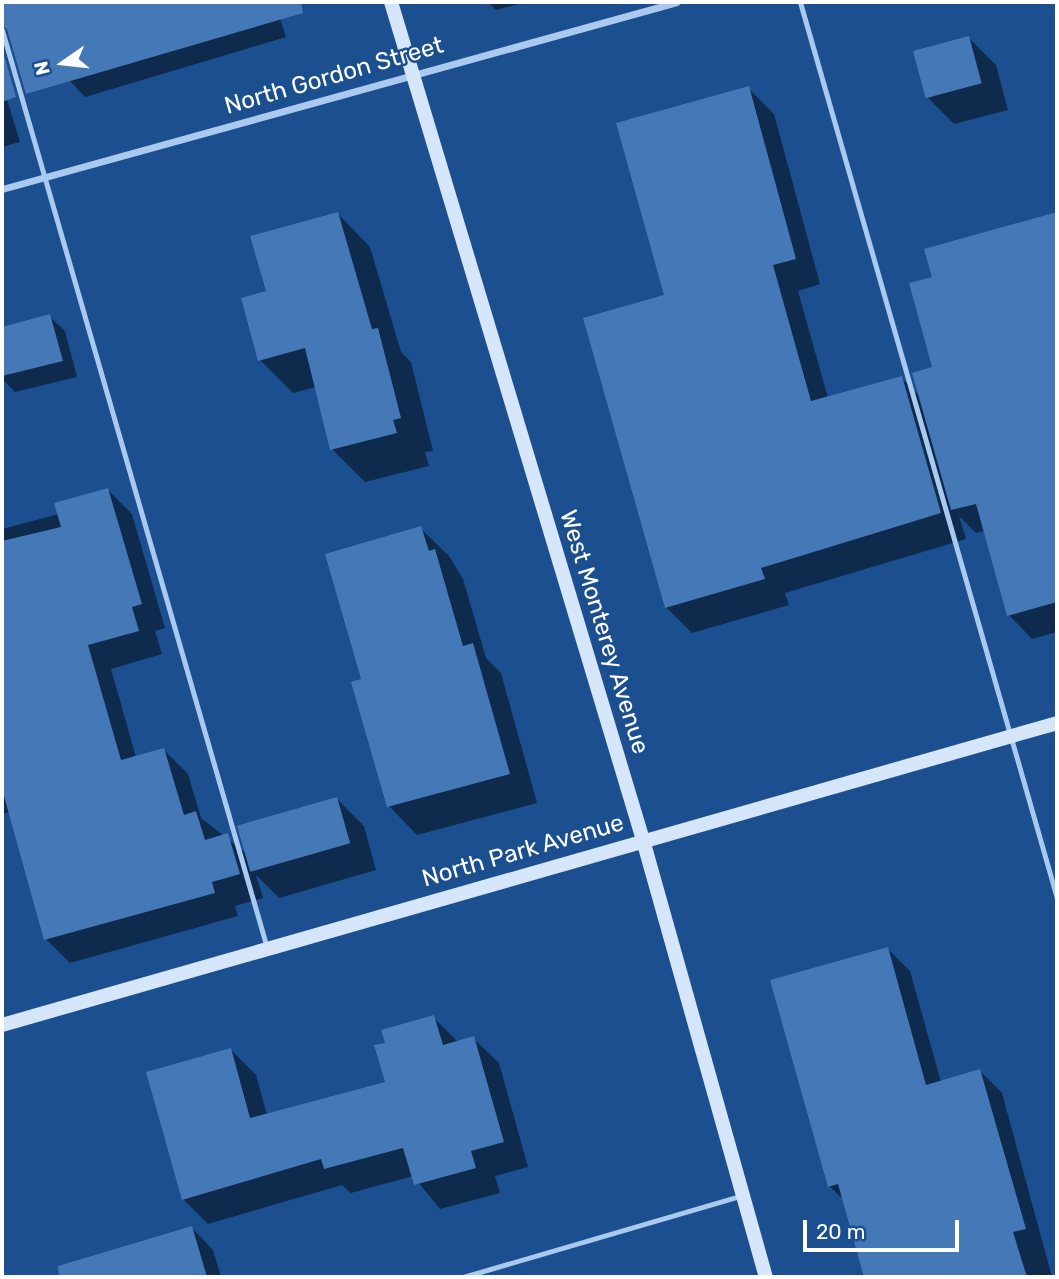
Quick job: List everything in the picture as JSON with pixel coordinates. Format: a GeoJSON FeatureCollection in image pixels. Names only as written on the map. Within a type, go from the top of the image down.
{"type":"FeatureCollection","features":[{"type":"Feature","properties":{"kind":"street","name":"West Monterey Avenue"},"geometry":{"type":"LineString","coordinates":[[391,2],[643,840],[766,1277]]}},
{"type":"Feature","properties":{"kind":"street","name":"North Gordon Street"},"geometry":{"type":"LineString","coordinates":[[2,190],[677,2]]}},
{"type":"Feature","properties":{"kind":"street","name":"North Park Avenue"},"geometry":{"type":"LineString","coordinates":[[2,1026],[1057,723]]}},
{"type":"Feature","properties":{"kind":"lane"},"geometry":{"type":"LineString","coordinates":[[800,2],[1057,898]]}},
{"type":"Feature","properties":{"kind":"lane"},"geometry":{"type":"LineString","coordinates":[[2,30],[267,949]]}},
{"type":"Feature","properties":{"kind":"lane"},"geometry":{"type":"LineString","coordinates":[[463,1277],[743,1195]]}},
{"type":"Feature","properties":{"kind":"building"},"geometry":{"type":"Polygon","coordinates":[[[2,2],[301,2],[303,13],[26,94],[7,29],[2,25],[2,2]]]}},
{"type":"Feature","properties":{"kind":"building"},"geometry":{"type":"Polygon","coordinates":[[[969,36],[982,83],[926,98],[913,51],[969,36]]]}},
{"type":"Feature","properties":{"kind":"building"},"geometry":{"type":"Polygon","coordinates":[[[2,48],[16,97],[2,102],[2,48]]]}},
{"type":"Feature","properties":{"kind":"building"},"geometry":{"type":"Polygon","coordinates":[[[749,86],[796,259],[773,265],[811,401],[902,376],[941,513],[761,568],[765,579],[665,608],[583,318],[664,295],[616,123],[749,86]]]}},
{"type":"Feature","properties":{"kind":"building"},"geometry":{"type":"Polygon","coordinates":[[[338,212],[372,329],[378,328],[401,418],[393,420],[397,433],[330,450],[305,348],[258,361],[241,298],[266,291],[250,236],[338,212]]]}},
{"type":"Feature","properties":{"kind":"building"},"geometry":{"type":"Polygon","coordinates":[[[1057,212],[1057,602],[1007,616],[976,504],[951,510],[912,373],[932,367],[909,283],[932,277],[924,249],[1057,212]]]}},
{"type":"Feature","properties":{"kind":"building"},"geometry":{"type":"Polygon","coordinates":[[[50,314],[63,361],[2,376],[2,327],[50,314]]]}},
{"type":"Feature","properties":{"kind":"building"},"geometry":{"type":"Polygon","coordinates":[[[108,488],[142,604],[132,607],[139,631],[88,645],[121,760],[164,748],[184,815],[196,811],[205,840],[228,833],[240,874],[212,882],[215,893],[44,940],[2,789],[2,541],[61,527],[54,503],[108,488]]]}},
{"type":"Feature","properties":{"kind":"building"},"geometry":{"type":"Polygon","coordinates":[[[421,526],[429,551],[435,549],[463,646],[473,643],[510,774],[387,807],[351,682],[361,679],[325,554],[421,526]]]}},
{"type":"Feature","properties":{"kind":"building"},"geometry":{"type":"Polygon","coordinates":[[[337,797],[350,843],[250,872],[237,826],[337,797]]]}},
{"type":"Feature","properties":{"kind":"building"},"geometry":{"type":"Polygon","coordinates":[[[888,947],[926,1085],[980,1069],[1026,1229],[1013,1232],[1027,1277],[864,1277],[838,1184],[828,1187],[770,980],[888,947]]]}},
{"type":"Feature","properties":{"kind":"building"},"geometry":{"type":"Polygon","coordinates":[[[434,1015],[443,1045],[474,1036],[504,1142],[471,1151],[476,1168],[414,1185],[403,1148],[324,1169],[321,1159],[182,1200],[146,1072],[231,1048],[250,1118],[385,1082],[374,1045],[385,1043],[381,1030],[434,1015]]]}},
{"type":"Feature","properties":{"kind":"building"},"geometry":{"type":"Polygon","coordinates":[[[192,1226],[207,1277],[59,1277],[58,1266],[192,1226]]]}}]}
